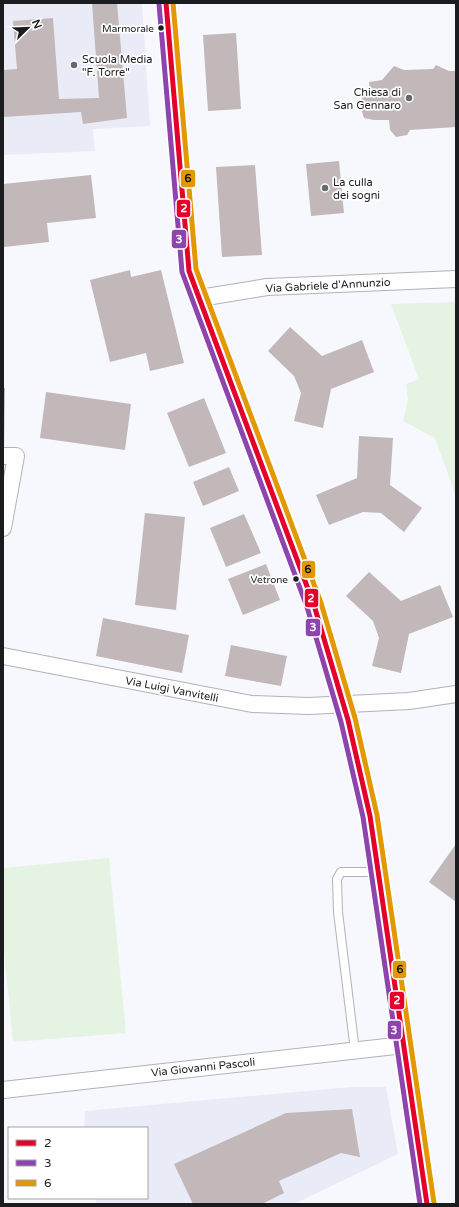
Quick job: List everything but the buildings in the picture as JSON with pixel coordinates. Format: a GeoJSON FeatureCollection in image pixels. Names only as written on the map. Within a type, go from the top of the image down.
{"type":"FeatureCollection","features":[{"type":"Feature","properties":{"kind":"street"},"geometry":{"type":"LineString","coordinates":[[166,3],[189,271],[314,606],[343,704],[370,816],[427,1204]]}},
{"type":"Feature","properties":{"kind":"street","name":"Via Gabriele d'Annunzio"},"geometry":{"type":"LineString","coordinates":[[200,298],[267,287],[456,279]]}},
{"type":"Feature","properties":{"kind":"street"},"geometry":{"type":"LineString","coordinates":[[3,456],[16,456],[3,528]]}},
{"type":"Feature","properties":{"kind":"street","name":"Via Luigi Vanvitelli"},"geometry":{"type":"LineString","coordinates":[[3,656],[252,704],[309,706],[409,700],[456,694]]}},
{"type":"Feature","properties":{"kind":"street","name":"Via Giovanni Pascoli"},"geometry":{"type":"LineString","coordinates":[[3,1090],[404,1045]]}},
{"type":"Feature","properties":{"kind":"lane"},"geometry":{"type":"LineString","coordinates":[[355,1051],[338,912],[337,879],[341,872],[378,872]]}},
{"type":"Feature","properties":{"kind":"shaded area","name":"Scuola Media \"F. Torre\""},"geometry":{"type":"Polygon","coordinates":[[[3,3],[142,3],[150,126],[93,129],[95,151],[3,155],[3,3]]]}},
{"type":"Feature","properties":{"kind":"shaded area"},"geometry":{"type":"Polygon","coordinates":[[[351,1087],[386,1087],[398,1154],[294,1204],[96,1204],[96,1199],[148,1199],[148,1127],[84,1127],[85,1111],[351,1087]]]}},
{"type":"Feature","properties":{"kind":"green space"},"geometry":{"type":"Polygon","coordinates":[[[456,302],[456,496],[435,438],[403,421],[408,400],[406,384],[419,379],[391,304],[456,302]]]}},
{"type":"Feature","properties":{"kind":"green space"},"geometry":{"type":"Polygon","coordinates":[[[109,858],[126,1033],[13,1042],[3,941],[3,868],[109,858]]]}},
{"type":"Feature","properties":{"kind":"transit line","name":"2"},"geometry":{"type":"LineString","coordinates":[[166,3],[189,271],[314,605],[348,720],[370,816],[427,1204]]}},
{"type":"Feature","properties":{"kind":"transit line","name":"6"},"geometry":{"type":"LineString","coordinates":[[173,3],[196,269],[321,603],[355,718],[377,815],[434,1203]]}},
{"type":"Feature","properties":{"kind":"transit line","name":"3"},"geometry":{"type":"LineString","coordinates":[[159,4],[182,272],[307,607],[341,722],[363,817],[420,1204]]}},
{"type":"Feature","properties":{"kind":"place","name":"Marmorale"},"geometry":{"type":"Point","coordinates":[161,28]}},
{"type":"Feature","properties":{"kind":"place","name":"Scuola Media \"F. Torre\""},"geometry":{"type":"Point","coordinates":[74,65]}},
{"type":"Feature","properties":{"kind":"place","name":"Chiesa di San Gennaro"},"geometry":{"type":"Point","coordinates":[409,98]}},
{"type":"Feature","properties":{"kind":"place","name":"La culla dei sogni"},"geometry":{"type":"Point","coordinates":[325,188]}},
{"type":"Feature","properties":{"kind":"place","name":"Vetrone"},"geometry":{"type":"Point","coordinates":[296,579]}}]}
